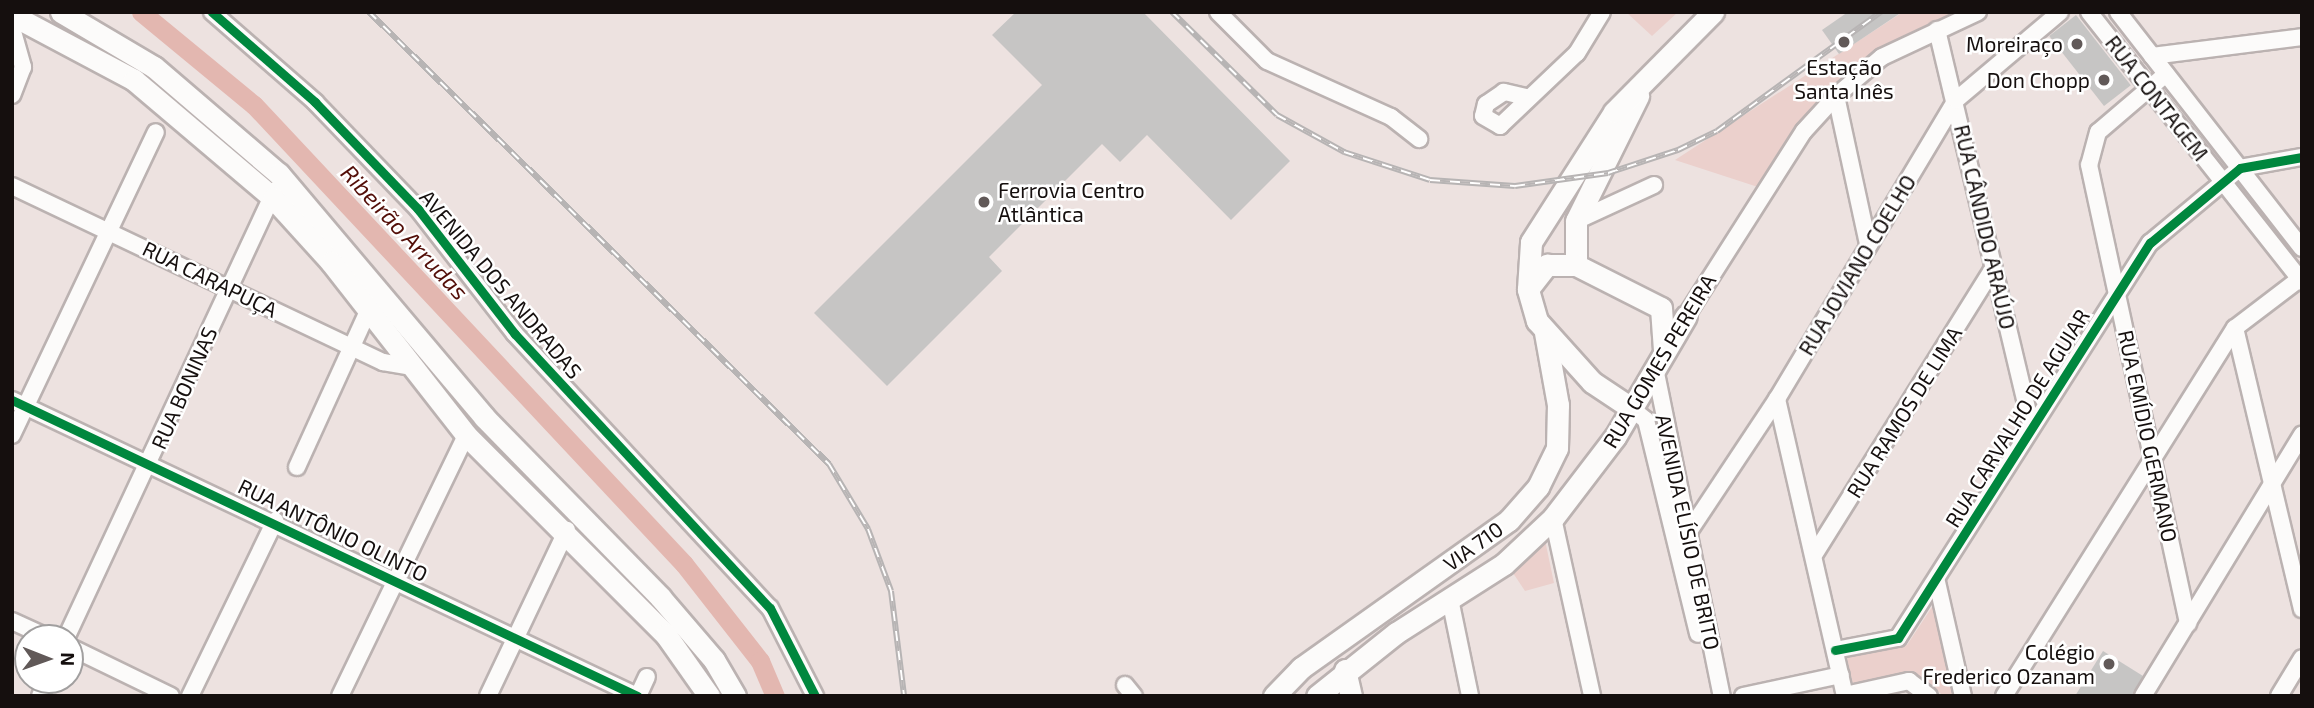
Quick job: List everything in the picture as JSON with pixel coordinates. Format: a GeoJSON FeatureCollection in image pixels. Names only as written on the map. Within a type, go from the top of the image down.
{"type":"FeatureCollection","features":[{"type":"Feature","properties":{"kind":"main road"},"geometry":{"type":"LineString","coordinates":[[61,12],[155,67],[279,174],[484,417],[660,597],[714,660],[735,696]]}},
{"type":"Feature","properties":{"kind":"main road"},"geometry":{"type":"LineString","coordinates":[[1631,408],[1592,382],[1545,331],[1528,289],[1531,242],[1587,148],[1646,77],[1713,12]]}},
{"type":"Feature","properties":{"kind":"main road"},"geometry":{"type":"LineString","coordinates":[[12,15],[134,80],[273,198],[369,309],[410,367],[466,435],[567,530],[666,635],[709,696]]}},
{"type":"Feature","properties":{"kind":"main road"},"geometry":{"type":"LineString","coordinates":[[1576,265],[1576,221],[1646,77]]}},
{"type":"Feature","properties":{"kind":"main road"},"geometry":{"type":"LineString","coordinates":[[1528,289],[1547,265],[1576,265],[1661,308],[1691,309]]}},
{"type":"Feature","properties":{"kind":"main road"},"geometry":{"type":"LineString","coordinates":[[1659,360],[1661,308]]}},
{"type":"Feature","properties":{"kind":"main road","name":"RUA GOMES PEREIRA"},"geometry":{"type":"LineString","coordinates":[[1317,696],[1345,670],[1504,564],[1553,518],[1631,408],[1691,309]]}},
{"type":"Feature","properties":{"kind":"main road","name":"VIA 710"},"geometry":{"type":"LineString","coordinates":[[1274,696],[1301,668],[1509,520],[1538,487],[1557,448],[1558,405],[1545,331]]}},
{"type":"Feature","properties":{"kind":"main road"},"geometry":{"type":"LineString","coordinates":[[1345,670],[1352,696]]}},
{"type":"Feature","properties":{"kind":"street","name":"AVENIDA DOS ANDRADAS"},"geometry":{"type":"LineString","coordinates":[[212,12],[315,102],[418,209],[515,334],[770,608],[815,696]]}},
{"type":"Feature","properties":{"kind":"street"},"geometry":{"type":"LineString","coordinates":[[1217,12],[1267,61],[1391,117],[1419,139]]}},
{"type":"Feature","properties":{"kind":"street"},"geometry":{"type":"LineString","coordinates":[[1527,97],[1577,53],[1602,12]]}},
{"type":"Feature","properties":{"kind":"street","name":"RUA GOMES PEREIRA"},"geometry":{"type":"LineString","coordinates":[[1691,309],[1791,150],[1836,96],[1882,57],[1978,12]]}},
{"type":"Feature","properties":{"kind":"street","name":"RUA JOVIANO COELHO"},"geometry":{"type":"LineString","coordinates":[[1682,535],[1777,399],[1956,100],[2060,12]]}},
{"type":"Feature","properties":{"kind":"street","name":"RUA CONTAGEM"},"geometry":{"type":"LineString","coordinates":[[2089,12],[2301,279]]}},
{"type":"Feature","properties":{"kind":"street","name":"RUA CONTAGEM"},"geometry":{"type":"LineString","coordinates":[[2118,12],[2302,248]]}},
{"type":"Feature","properties":{"kind":"street"},"geometry":{"type":"LineString","coordinates":[[12,28],[23,67],[12,95]]}},
{"type":"Feature","properties":{"kind":"street","name":"RUA CÂNDIDO ARAÚJO"},"geometry":{"type":"LineString","coordinates":[[1937,30],[1956,100],[2031,425]]}},
{"type":"Feature","properties":{"kind":"street"},"geometry":{"type":"LineString","coordinates":[[2152,56],[2302,37]]}},
{"type":"Feature","properties":{"kind":"street","name":"RUA EMÍDIO GERMANO"},"geometry":{"type":"LineString","coordinates":[[2166,74],[2091,144],[2089,166],[2154,456],[2188,623]]}},
{"type":"Feature","properties":{"kind":"street"},"geometry":{"type":"LineString","coordinates":[[1836,96],[1868,244]]}},
{"type":"Feature","properties":{"kind":"street"},"geometry":{"type":"LineString","coordinates":[[12,435],[19,403],[156,132]]}},
{"type":"Feature","properties":{"kind":"street"},"geometry":{"type":"LineString","coordinates":[[2240,168],[2302,157]]}},
{"type":"Feature","properties":{"kind":"street","name":"RUA CARVALHO DE AGUIAR"},"geometry":{"type":"LineString","coordinates":[[1835,650],[1898,638],[1937,582],[2031,425],[2150,243],[2240,168]]}},
{"type":"Feature","properties":{"kind":"street","name":"RUA BONINAS"},"geometry":{"type":"LineString","coordinates":[[73,624],[273,198],[279,174]]}},
{"type":"Feature","properties":{"kind":"street"},"geometry":{"type":"LineString","coordinates":[[1576,221],[1654,185]]}},
{"type":"Feature","properties":{"kind":"street","name":"RUA CARAPUÇA"},"geometry":{"type":"LineString","coordinates":[[12,186],[350,346],[410,367]]}},
{"type":"Feature","properties":{"kind":"street","name":"RUA RAMOS DE LIMA"},"geometry":{"type":"LineString","coordinates":[[1814,555],[1993,269]]}},
{"type":"Feature","properties":{"kind":"street"},"geometry":{"type":"LineString","coordinates":[[2004,696],[2235,328],[2301,279]]}},
{"type":"Feature","properties":{"kind":"street"},"geometry":{"type":"LineString","coordinates":[[297,467],[369,309]]}},
{"type":"Feature","properties":{"kind":"street"},"geometry":{"type":"LineString","coordinates":[[2235,328],[2302,609]]}},
{"type":"Feature","properties":{"kind":"street","name":"AVENIDA ELÍSIO DE BRITO"},"geometry":{"type":"LineString","coordinates":[[1659,360],[1682,535],[1712,696]]}},
{"type":"Feature","properties":{"kind":"street"},"geometry":{"type":"LineString","coordinates":[[1777,399],[1845,696],[1909,681],[1929,696]]}},
{"type":"Feature","properties":{"kind":"street","name":"RUA ANTÔNIO OLINTO"},"geometry":{"type":"LineString","coordinates":[[19,403],[516,635],[637,696]]}},
{"type":"Feature","properties":{"kind":"street","name":"AVENIDA ELÍSIO DE BRITO"},"geometry":{"type":"LineString","coordinates":[[1631,408],[1646,420],[1682,535],[1722,696]]}},
{"type":"Feature","properties":{"kind":"street"},"geometry":{"type":"LineString","coordinates":[[2143,696],[2302,434]]}},
{"type":"Feature","properties":{"kind":"street"},"geometry":{"type":"LineString","coordinates":[[340,696],[394,579],[466,435]]}},
{"type":"Feature","properties":{"kind":"street"},"geometry":{"type":"LineString","coordinates":[[1553,518],[1592,696]]}},
{"type":"Feature","properties":{"kind":"street"},"geometry":{"type":"LineString","coordinates":[[190,696],[275,521]]}},
{"type":"Feature","properties":{"kind":"street"},"geometry":{"type":"LineString","coordinates":[[488,696],[567,530]]}},
{"type":"Feature","properties":{"kind":"street"},"geometry":{"type":"LineString","coordinates":[[1937,582],[1963,696]]}},
{"type":"Feature","properties":{"kind":"street"},"geometry":{"type":"LineString","coordinates":[[1450,599],[1470,696]]}},
{"type":"Feature","properties":{"kind":"street"},"geometry":{"type":"LineString","coordinates":[[84,655],[171,696]]}},
{"type":"Feature","properties":{"kind":"street"},"geometry":{"type":"LineString","coordinates":[[2279,696],[2302,658]]}},
{"type":"Feature","properties":{"kind":"street"},"geometry":{"type":"LineString","coordinates":[[1743,696],[1841,675]]}},
{"type":"Feature","properties":{"kind":"street"},"geometry":{"type":"LineString","coordinates":[[637,696],[647,677]]}},
{"type":"Feature","properties":{"kind":"shaded area"},"geometry":{"type":"Polygon","coordinates":[[[1626,12],[1678,12],[1652,36],[1626,12]]]}},
{"type":"Feature","properties":{"kind":"shaded area"},"geometry":{"type":"Polygon","coordinates":[[[1903,12],[1954,12],[1887,44],[1850,72],[1801,125],[1761,188],[1675,160],[1903,12]]]}},
{"type":"Feature","properties":{"kind":"shaded area"},"geometry":{"type":"Polygon","coordinates":[[[1545,540],[1554,583],[1525,591],[1509,567],[1545,540]]]}},
{"type":"Feature","properties":{"kind":"shaded area"},"geometry":{"type":"Polygon","coordinates":[[[1934,604],[1955,696],[1944,696],[1913,673],[1853,686],[1847,658],[1907,645],[1934,604]]]}},
{"type":"Feature","properties":{"kind":"building","name":"Ferrovia Centro Atlântica"},"geometry":{"type":"Polygon","coordinates":[[[1016,12],[1143,12],[1290,161],[1231,220],[1147,135],[1120,162],[1102,144],[989,257],[1002,271],[887,386],[814,313],[1042,85],[992,35],[1016,12]]]}},
{"type":"Feature","properties":{"kind":"building","name":"Estação Santa Inês"},"geometry":{"type":"Polygon","coordinates":[[[1848,12],[1902,12],[1839,54],[1822,30],[1848,12]]]}},
{"type":"Feature","properties":{"kind":"building"},"geometry":{"type":"Polygon","coordinates":[[[2076,15],[2131,85],[2104,106],[2049,36],[2076,15]]]}},
{"type":"Feature","properties":{"kind":"building","name":"Colégio Frederico Ozanam"},"geometry":{"type":"Polygon","coordinates":[[[2103,651],[2143,676],[2133,696],[2075,696],[2103,651]]]}},
{"type":"Feature","properties":{"kind":"waterway","name":"Ribeirão Arrudas"},"geometry":{"type":"LineString","coordinates":[[141,12],[254,105],[684,564],[760,661],[775,696]]}},
{"type":"Feature","properties":{"kind":"railway"},"geometry":{"type":"LineString","coordinates":[[369,12],[829,464],[868,529],[891,591],[904,696]]}},
{"type":"Feature","properties":{"kind":"railway"},"geometry":{"type":"LineString","coordinates":[[1172,12],[1277,115],[1344,152],[1430,180],[1515,186],[1608,173],[1678,150],[1717,131],[1881,12]]}},
{"type":"Feature","properties":{"kind":"cycle path"},"geometry":{"type":"LineString","coordinates":[[212,12],[315,102],[418,209],[515,334],[770,608],[815,696]]}},
{"type":"Feature","properties":{"kind":"cycle path"},"geometry":{"type":"LineString","coordinates":[[1835,650],[1898,638],[2150,243],[2240,168],[2302,157]]}},
{"type":"Feature","properties":{"kind":"cycle path"},"geometry":{"type":"LineString","coordinates":[[12,400],[637,696]]}},
{"type":"Feature","properties":{"kind":"place","name":"Estação Santa Inês"},"geometry":{"type":"Point","coordinates":[1844,42]}},
{"type":"Feature","properties":{"kind":"place","name":"Moreiraço"},"geometry":{"type":"Point","coordinates":[2077,44]}},
{"type":"Feature","properties":{"kind":"place","name":"Don Chopp"},"geometry":{"type":"Point","coordinates":[2104,80]}},
{"type":"Feature","properties":{"kind":"place","name":"Ferrovia Centro Atlântica"},"geometry":{"type":"Point","coordinates":[984,202]}},
{"type":"Feature","properties":{"kind":"place","name":"Colégio Frederico Ozanam"},"geometry":{"type":"Point","coordinates":[2109,664]}}]}
